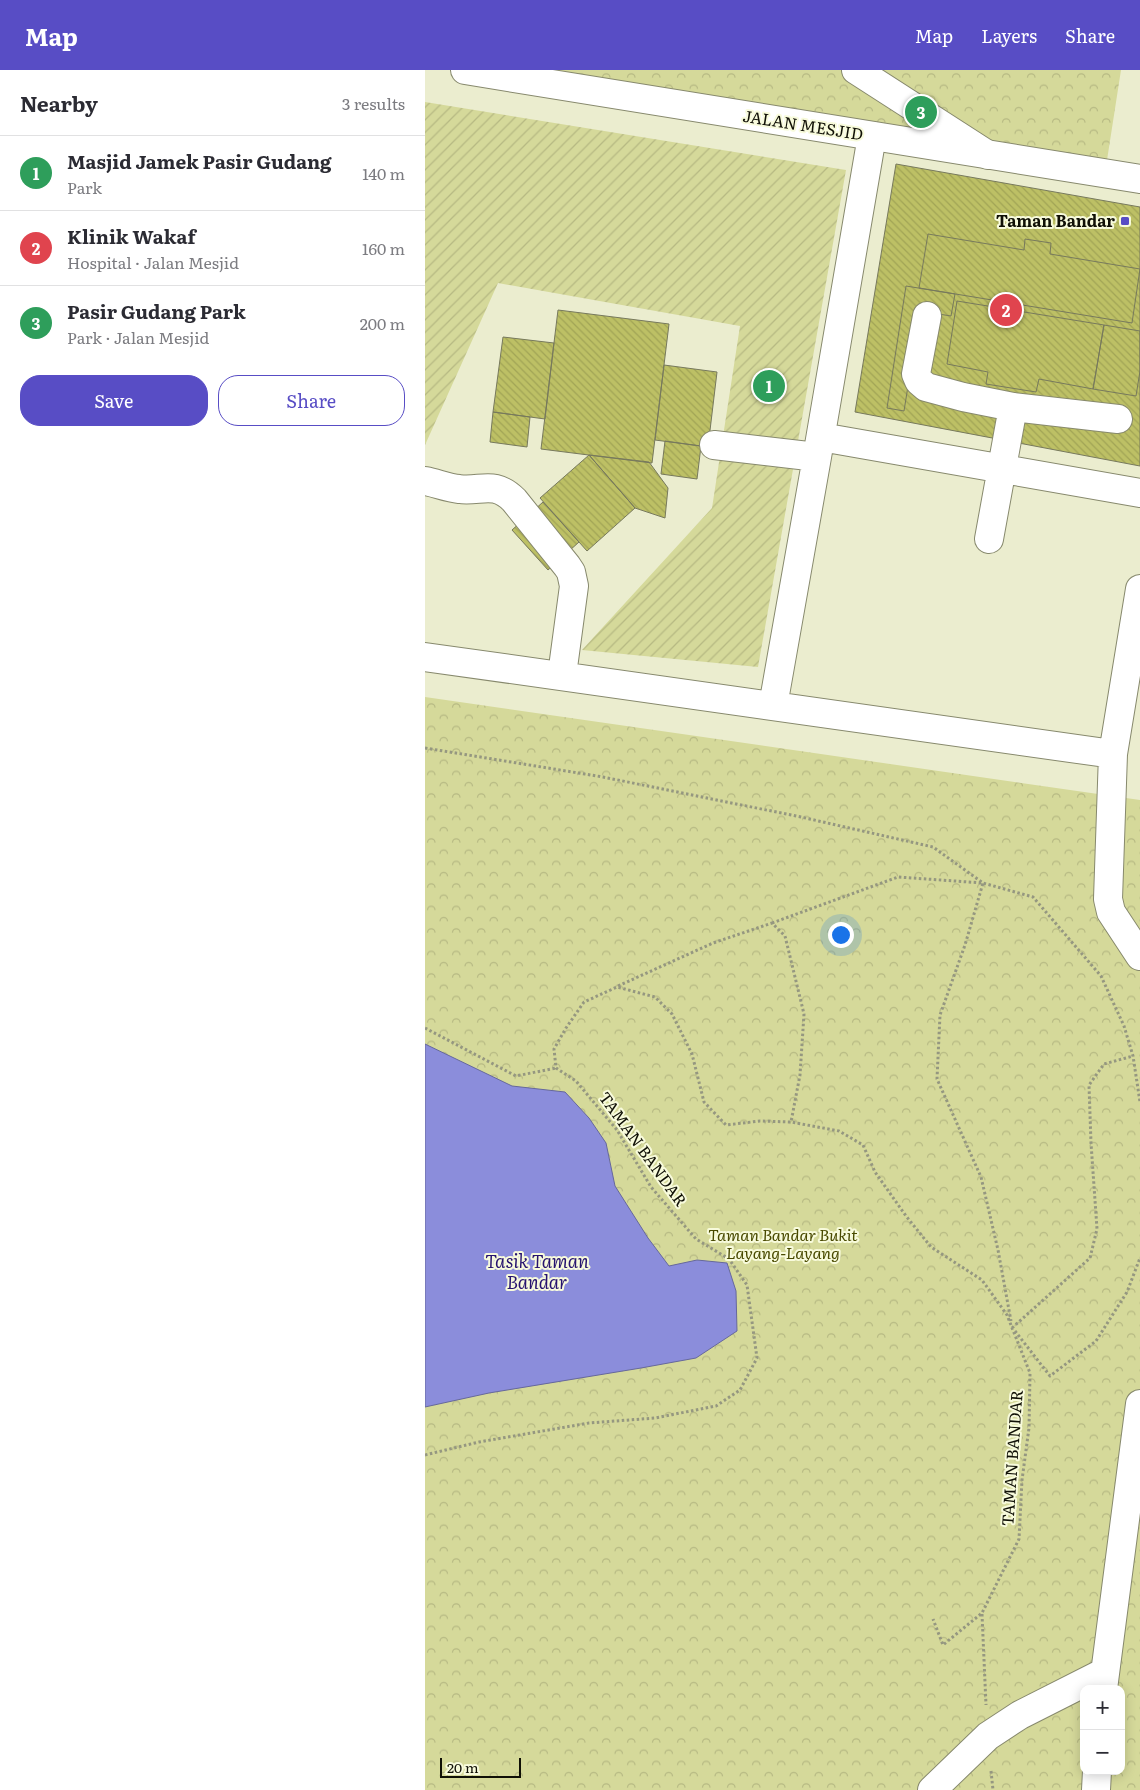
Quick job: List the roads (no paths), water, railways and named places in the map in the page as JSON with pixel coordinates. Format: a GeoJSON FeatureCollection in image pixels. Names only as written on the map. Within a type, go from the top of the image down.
{"type":"FeatureCollection","features":[{"type":"Feature","properties":{"kind":"main road","name":"JALAN MESJID"},"geometry":{"type":"LineString","coordinates":[[465,70],[1140,179]]}},
{"type":"Feature","properties":{"kind":"main road"},"geometry":{"type":"LineString","coordinates":[[856,70],[988,155]]}},
{"type":"Feature","properties":{"kind":"main road"},"geometry":{"type":"LineString","coordinates":[[773,706],[871,136]]}},
{"type":"Feature","properties":{"kind":"main road"},"geometry":{"type":"LineString","coordinates":[[927,316],[916,374],[919,382],[926,387],[1013,407],[1118,419]]}},
{"type":"Feature","properties":{"kind":"main road"},"geometry":{"type":"LineString","coordinates":[[989,539],[1013,407]]}},
{"type":"Feature","properties":{"kind":"main road"},"geometry":{"type":"LineString","coordinates":[[714,445],[819,447],[1001,468],[1140,493]]}},
{"type":"Feature","properties":{"kind":"main road"},"geometry":{"type":"LineString","coordinates":[[425,481],[460,489],[485,487],[504,492],[514,500],[567,566],[571,572],[574,586],[562,675]]}},
{"type":"Feature","properties":{"kind":"main road"},"geometry":{"type":"LineString","coordinates":[[1140,589],[1113,754],[1109,904],[1111,912],[1140,956]]}},
{"type":"Feature","properties":{"kind":"main road"},"geometry":{"type":"LineString","coordinates":[[425,657],[1113,754]]}},
{"type":"Feature","properties":{"kind":"main road"},"geometry":{"type":"LineString","coordinates":[[932,1790],[988,1736],[1021,1715],[1104,1680],[1140,1404]]}},
{"type":"Feature","properties":{"kind":"main road"},"geometry":{"type":"LineString","coordinates":[[1096,1790],[1097,1775]]}},
{"type":"Feature","properties":{"kind":"water","name":"Tasik Taman Bandar"},"geometry":{"type":"Polygon","coordinates":[[[425,1044],[512,1086],[565,1092],[589,1118],[606,1143],[615,1186],[648,1238],[669,1266],[697,1260],[727,1263],[736,1291],[737,1331],[696,1358],[489,1393],[425,1407],[425,1044]]]}},
{"type":"Feature","properties":{"kind":"place","name":"Pasir Gudang Park"},"geometry":{"type":"Point","coordinates":[921,112]}},
{"type":"Feature","properties":{"kind":"place","name":"Taman Bandar"},"geometry":{"type":"Point","coordinates":[1125,221]}},
{"type":"Feature","properties":{"kind":"place","name":"Klinik Wakaf"},"geometry":{"type":"Point","coordinates":[1006,310]}},
{"type":"Feature","properties":{"kind":"place","name":"Masjid Jamek Pasir Gudang"},"geometry":{"type":"Point","coordinates":[769,386]}},
{"type":"Feature","properties":{"kind":"park label","name":"Taman Bandar Bukit Layang-Layang"},"geometry":{"type":"Point","coordinates":[783,1244]}}]}
